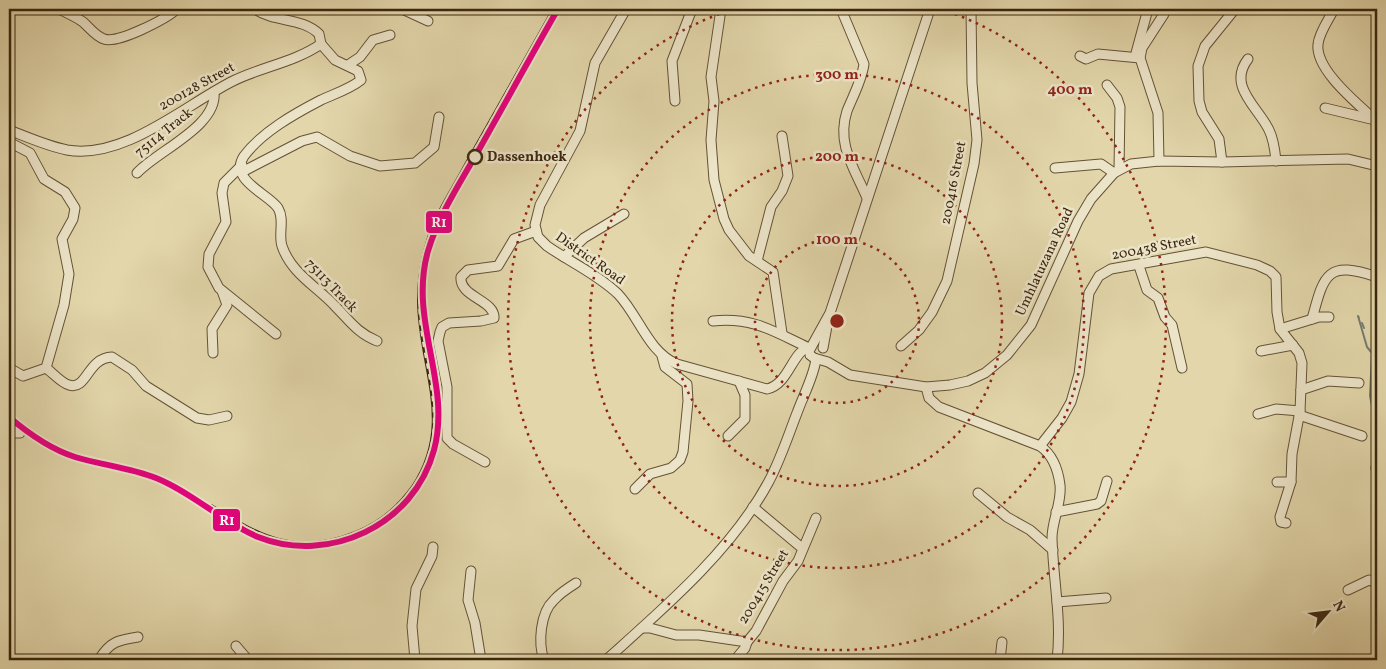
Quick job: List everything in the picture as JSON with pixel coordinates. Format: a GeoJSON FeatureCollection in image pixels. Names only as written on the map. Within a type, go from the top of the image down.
{"type":"FeatureCollection","features":[{"type":"Feature","properties":{"kind":"street"},"geometry":{"type":"LineString","coordinates":[[59,9],[82,21],[101,38],[109,40],[126,36],[155,23],[177,9]]}},
{"type":"Feature","properties":{"kind":"street"},"geometry":{"type":"LineString","coordinates":[[242,168],[249,151],[275,128],[314,104],[359,82],[362,78],[358,72],[348,65],[335,60],[321,44],[319,34],[311,27],[271,18],[255,9]]}},
{"type":"Feature","properties":{"kind":"street"},"geometry":{"type":"LineString","coordinates":[[402,9],[428,21]]}},
{"type":"Feature","properties":{"kind":"street","name":"District Road"},"geometry":{"type":"LineString","coordinates":[[626,9],[595,63],[584,122],[540,205],[535,221],[536,231],[542,242],[617,293],[662,355],[677,364],[759,388],[772,388],[782,382],[798,357],[815,351]]}},
{"type":"Feature","properties":{"kind":"street"},"geometry":{"type":"LineString","coordinates":[[675,101],[672,61],[692,9]]}},
{"type":"Feature","properties":{"kind":"street"},"geometry":{"type":"LineString","coordinates":[[722,9],[711,77],[714,101],[711,140],[714,180],[724,220],[729,230],[749,256],[771,269],[774,275],[775,294],[782,334]]}},
{"type":"Feature","properties":{"kind":"street"},"geometry":{"type":"LineString","coordinates":[[841,9],[864,64],[846,114],[844,145],[847,157],[867,198]]}},
{"type":"Feature","properties":{"kind":"street"},"geometry":{"type":"LineString","coordinates":[[606,660],[642,628],[716,553],[753,507],[768,484],[781,456],[807,385],[815,351],[828,321],[930,9]]}},
{"type":"Feature","properties":{"kind":"street","name":"200416 Street"},"geometry":{"type":"LineString","coordinates":[[901,346],[919,330],[941,295],[949,272],[974,164],[977,140],[972,83],[971,9]]}},
{"type":"Feature","properties":{"kind":"street"},"geometry":{"type":"LineString","coordinates":[[1148,9],[1137,58],[1158,113],[1159,161]]}},
{"type":"Feature","properties":{"kind":"street"},"geometry":{"type":"LineString","coordinates":[[1222,162],[1219,139],[1202,112],[1199,101],[1198,66],[1205,46],[1235,9]]}},
{"type":"Feature","properties":{"kind":"street"},"geometry":{"type":"LineString","coordinates":[[1334,9],[1318,41],[1318,52],[1335,82],[1376,121]]}},
{"type":"Feature","properties":{"kind":"street"},"geometry":{"type":"LineString","coordinates":[[1137,58],[1164,14]]}},
{"type":"Feature","properties":{"kind":"street"},"geometry":{"type":"LineString","coordinates":[[348,65],[360,57],[373,40],[390,35]]}},
{"type":"Feature","properties":{"kind":"street","name":"200128 Street"},"geometry":{"type":"LineString","coordinates":[[9,130],[66,150],[92,151],[104,149],[132,137],[194,105],[234,80],[321,44]]}},
{"type":"Feature","properties":{"kind":"street"},"geometry":{"type":"LineString","coordinates":[[1080,56],[1086,60],[1098,54],[1137,58]]}},
{"type":"Feature","properties":{"kind":"street"},"geometry":{"type":"LineString","coordinates":[[1248,59],[1240,74],[1245,96],[1269,130],[1276,161]]}},
{"type":"Feature","properties":{"kind":"street"},"geometry":{"type":"LineString","coordinates":[[1107,85],[1117,98],[1120,107],[1116,171]]}},
{"type":"Feature","properties":{"kind":"street","name":"75114 Track"},"geometry":{"type":"LineString","coordinates":[[137,173],[177,143],[208,115],[215,100],[214,92]]}},
{"type":"Feature","properties":{"kind":"street"},"geometry":{"type":"LineString","coordinates":[[1325,108],[1376,121]]}},
{"type":"Feature","properties":{"kind":"street"},"geometry":{"type":"LineString","coordinates":[[276,334],[222,291],[213,280],[207,261],[226,222],[222,193],[224,183],[242,168],[302,141],[317,137],[350,156],[380,166],[414,163],[434,146],[439,117]]}},
{"type":"Feature","properties":{"kind":"street"},"geometry":{"type":"LineString","coordinates":[[757,261],[771,207],[782,191],[788,176],[782,136]]}},
{"type":"Feature","properties":{"kind":"street"},"geometry":{"type":"LineString","coordinates":[[9,142],[30,153],[44,179],[65,192],[75,208],[73,218],[62,239],[69,274],[64,305],[46,368]]}},
{"type":"Feature","properties":{"kind":"street"},"geometry":{"type":"LineString","coordinates":[[1055,168],[1100,164],[1116,171],[1131,164],[1159,161],[1222,162],[1348,159],[1377,166]]}},
{"type":"Feature","properties":{"kind":"street","name":"75113 Track"},"geometry":{"type":"LineString","coordinates":[[242,168],[249,184],[270,199],[280,211],[281,241],[291,263],[302,277],[334,305],[350,324],[377,341]]}},
{"type":"Feature","properties":{"kind":"street","name":"Umhlatuzana Road"},"geometry":{"type":"LineString","coordinates":[[815,351],[846,374],[926,387],[950,385],[968,380],[985,372],[1017,345],[1042,306],[1082,214],[1091,199],[1116,171]]}},
{"type":"Feature","properties":{"kind":"street"},"geometry":{"type":"LineString","coordinates":[[564,257],[584,238],[624,214]]}},
{"type":"Feature","properties":{"kind":"street"},"geometry":{"type":"LineString","coordinates":[[486,462],[453,444],[447,438],[447,387],[438,341],[442,327],[449,323],[481,321],[495,317],[490,308],[466,290],[462,284],[461,276],[468,270],[498,266],[514,239],[536,231]]}},
{"type":"Feature","properties":{"kind":"street","name":"200438 Street"},"geometry":{"type":"LineString","coordinates":[[1040,446],[1062,418],[1071,402],[1078,374],[1089,293],[1093,283],[1099,276],[1111,269],[1140,266],[1206,252],[1258,265],[1270,270],[1276,277],[1277,312],[1280,329]]}},
{"type":"Feature","properties":{"kind":"street"},"geometry":{"type":"LineString","coordinates":[[1140,266],[1147,290],[1158,298],[1165,317],[1172,325],[1182,368]]}},
{"type":"Feature","properties":{"kind":"street"},"geometry":{"type":"LineString","coordinates":[[1312,319],[1322,283],[1336,271],[1353,270],[1377,277]]}},
{"type":"Feature","properties":{"kind":"street"},"geometry":{"type":"LineString","coordinates":[[213,353],[212,329],[227,305],[222,291]]}},
{"type":"Feature","properties":{"kind":"street"},"geometry":{"type":"LineString","coordinates":[[1286,523],[1281,522],[1280,517],[1291,482],[1292,454],[1299,413],[1302,363],[1293,345],[1280,329],[1329,316]]}},
{"type":"Feature","properties":{"kind":"street"},"geometry":{"type":"LineString","coordinates":[[713,321],[736,319],[782,334],[815,351]]}},
{"type":"Feature","properties":{"kind":"street"},"geometry":{"type":"LineString","coordinates":[[1261,351],[1293,345]]}},
{"type":"Feature","properties":{"kind":"street"},"geometry":{"type":"LineString","coordinates":[[635,489],[650,474],[674,466],[683,455],[688,401],[687,384],[665,366],[662,355]]}},
{"type":"Feature","properties":{"kind":"street"},"geometry":{"type":"LineString","coordinates":[[46,368],[67,385],[76,385],[86,378],[96,362],[101,358],[112,357],[132,370],[152,390],[197,418],[209,420],[227,416]]}},
{"type":"Feature","properties":{"kind":"street"},"geometry":{"type":"LineString","coordinates":[[9,368],[23,376],[46,368]]}},
{"type":"Feature","properties":{"kind":"street"},"geometry":{"type":"LineString","coordinates":[[728,436],[745,419],[745,395],[739,381]]}},
{"type":"Feature","properties":{"kind":"street"},"geometry":{"type":"LineString","coordinates":[[1301,390],[1328,381],[1359,384]]}},
{"type":"Feature","properties":{"kind":"street"},"geometry":{"type":"LineString","coordinates":[[926,387],[929,398],[939,407],[1040,446],[1051,457],[1057,470],[1060,486],[1053,527],[1057,602],[1057,660]]}},
{"type":"Feature","properties":{"kind":"street"},"geometry":{"type":"LineString","coordinates":[[1258,414],[1276,409],[1299,413],[1362,436]]}},
{"type":"Feature","properties":{"kind":"street"},"geometry":{"type":"LineString","coordinates":[[9,434],[20,433]]}},
{"type":"Feature","properties":{"kind":"street"},"geometry":{"type":"LineString","coordinates":[[1056,512],[1097,504],[1102,501],[1106,481]]}},
{"type":"Feature","properties":{"kind":"street"},"geometry":{"type":"LineString","coordinates":[[1277,482],[1291,482]]}},
{"type":"Feature","properties":{"kind":"street"},"geometry":{"type":"LineString","coordinates":[[978,493],[1008,517],[1030,530],[1053,550]]}},
{"type":"Feature","properties":{"kind":"street"},"geometry":{"type":"LineString","coordinates":[[753,507],[802,548]]}},
{"type":"Feature","properties":{"kind":"street","name":"200415 Street"},"geometry":{"type":"LineString","coordinates":[[642,628],[676,635],[712,636],[747,642],[756,631],[783,581],[798,561],[816,518]]}},
{"type":"Feature","properties":{"kind":"street"},"geometry":{"type":"LineString","coordinates":[[415,660],[412,626],[416,589],[432,556],[433,547]]}},
{"type":"Feature","properties":{"kind":"street"},"geometry":{"type":"LineString","coordinates":[[471,571],[468,600],[475,623],[481,660]]}},
{"type":"Feature","properties":{"kind":"street"},"geometry":{"type":"LineString","coordinates":[[1348,590],[1369,580],[1377,583]]}},
{"type":"Feature","properties":{"kind":"street"},"geometry":{"type":"LineString","coordinates":[[544,660],[541,640],[547,609],[553,600],[576,583]]}},
{"type":"Feature","properties":{"kind":"street"},"geometry":{"type":"LineString","coordinates":[[1057,602],[1106,598]]}},
{"type":"Feature","properties":{"kind":"street"},"geometry":{"type":"LineString","coordinates":[[99,660],[105,649],[116,641],[138,637]]}},
{"type":"Feature","properties":{"kind":"street"},"geometry":{"type":"LineString","coordinates":[[735,660],[745,648],[747,642]]}},
{"type":"Feature","properties":{"kind":"street"},"geometry":{"type":"LineString","coordinates":[[1000,660],[1002,642]]}},
{"type":"Feature","properties":{"kind":"street"},"geometry":{"type":"LineString","coordinates":[[236,646],[248,660]]}},
{"type":"Feature","properties":{"kind":"waterway"},"geometry":{"type":"LineString","coordinates":[[1359,318],[1358,316],[1367,347],[1372,353],[1370,396],[1377,430]]}},
{"type":"Feature","properties":{"kind":"waterway"},"geometry":{"type":"LineString","coordinates":[[1362,323],[1364,328]]}},
{"type":"Feature","properties":{"kind":"waterway"},"geometry":{"type":"LineString","coordinates":[[1377,454],[1371,468],[1377,485]]}},
{"type":"Feature","properties":{"kind":"railway"},"geometry":{"type":"LineString","coordinates":[[211,506],[246,527],[279,540],[296,543],[314,543],[334,540],[372,525],[401,502],[413,487],[426,463],[432,440],[434,417],[419,300],[421,270],[428,241],[446,201],[554,9]]}},
{"type":"Feature","properties":{"kind":"transit line","name":"R1"},"geometry":{"type":"LineString","coordinates":[[9,417],[32,435],[57,450],[75,457],[156,478],[170,484],[232,524],[258,537],[285,544],[313,546],[340,542],[365,532],[388,518],[408,499],[424,476],[434,450],[438,425],[435,376],[423,302],[423,277],[428,251],[438,224],[452,197],[558,9]]}},
{"type":"Feature","properties":{"kind":"place","name":"Dassenhoek"},"geometry":{"type":"Point","coordinates":[475,157]}}]}
